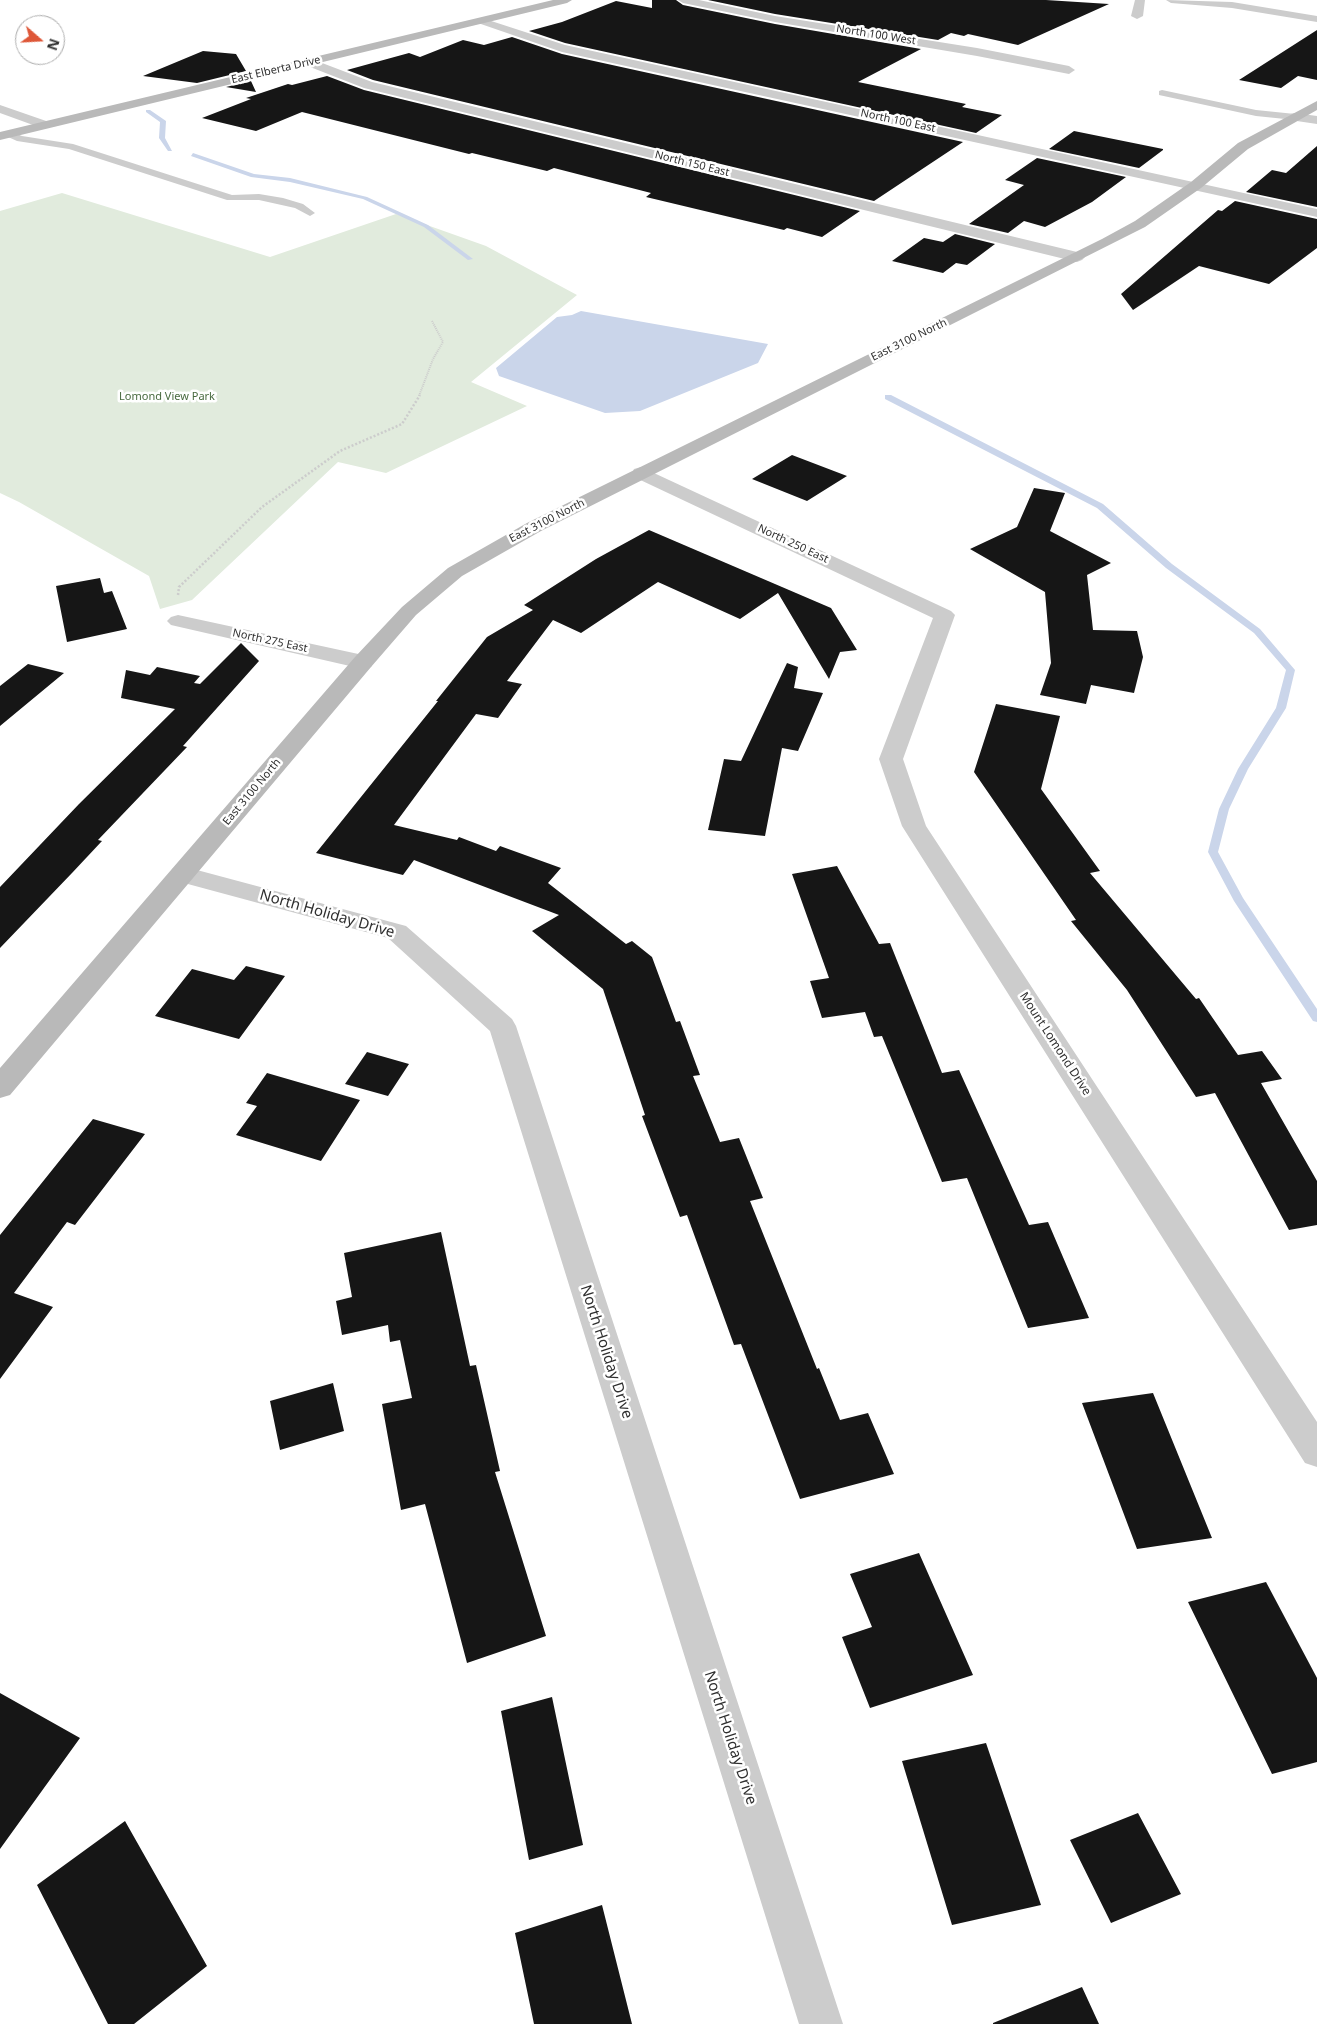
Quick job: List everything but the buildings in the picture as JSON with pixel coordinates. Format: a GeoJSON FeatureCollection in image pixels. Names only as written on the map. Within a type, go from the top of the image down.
{"type":"FeatureCollection","features":[{"type":"Feature","properties":{"kind":"street","name":"East Elberta Drive"},"geometry":{"type":"LineString","coordinates":[[4,135],[567,0]]}},
{"type":"Feature","properties":{"kind":"street","name":"North 100 West"},"geometry":{"type":"LineString","coordinates":[[683,0],[776,19],[977,52],[1069,70]]}},
{"type":"Feature","properties":{"kind":"street"},"geometry":{"type":"LineString","coordinates":[[1137,16],[1140,0]]}},
{"type":"Feature","properties":{"kind":"street"},"geometry":{"type":"LineString","coordinates":[[1170,0],[1232,5],[1317,19]]}},
{"type":"Feature","properties":{"kind":"street","name":"North 100 East"},"geometry":{"type":"LineString","coordinates":[[482,21],[562,48],[1196,185],[1317,213]]}},
{"type":"Feature","properties":{"kind":"street","name":"North 150 East"},"geometry":{"type":"LineString","coordinates":[[309,62],[368,85],[1078,257]]}},
{"type":"Feature","properties":{"kind":"street","name":"East 3100 North"},"geometry":{"type":"LineString","coordinates":[[0,1087],[363,662],[409,611],[455,572],[534,527],[1078,257],[1140,224],[1196,185],[1243,146],[1317,105]]}},
{"type":"Feature","properties":{"kind":"street"},"geometry":{"type":"LineString","coordinates":[[0,109],[44,125]]}},
{"type":"Feature","properties":{"kind":"street"},"geometry":{"type":"LineString","coordinates":[[1294,117],[1317,120]]}},
{"type":"Feature","properties":{"kind":"street","name":"North 250 East"},"geometry":{"type":"LineString","coordinates":[[641,473],[944,615]]}},
{"type":"Feature","properties":{"kind":"street","name":"Mount Lomond Drive"},"geometry":{"type":"LineString","coordinates":[[944,615],[891,759],[914,826],[1317,1452]]}},
{"type":"Feature","properties":{"kind":"street","name":"North 275 East"},"geometry":{"type":"LineString","coordinates":[[178,621],[363,662]]}},
{"type":"Feature","properties":{"kind":"street","name":"North Holiday Drive"},"geometry":{"type":"LineString","coordinates":[[182,874],[397,932],[502,1026],[821,2024]]}},
{"type":"Feature","properties":{"kind":"lane"},"geometry":{"type":"LineString","coordinates":[[1162,94],[1256,113],[1294,117]]}},
{"type":"Feature","properties":{"kind":"lane"},"geometry":{"type":"LineString","coordinates":[[4,135],[20,140],[70,146],[231,198],[258,197],[279,200],[299,206],[310,213]]}},
{"type":"Feature","properties":{"kind":"path"},"geometry":{"type":"LineString","coordinates":[[178,621],[179,587],[262,506],[340,451],[402,424],[418,399],[433,359],[443,342],[432,322]]}},
{"type":"Feature","properties":{"kind":"green space","name":"Lomond View Park"},"geometry":{"type":"Polygon","coordinates":[[[62,193],[270,257],[396,214],[486,246],[577,295],[471,382],[527,406],[386,473],[338,462],[192,600],[160,609],[149,576],[0,493],[0,211],[62,193]]]}},
{"type":"Feature","properties":{"kind":"water"},"geometry":{"type":"Polygon","coordinates":[[[581,311],[768,344],[758,363],[640,411],[605,413],[499,376],[496,368],[557,317],[572,315],[581,311]]]}},
{"type":"Feature","properties":{"kind":"waterway"},"geometry":{"type":"LineString","coordinates":[[148,111],[163,121],[162,138],[170,150]]}},
{"type":"Feature","properties":{"kind":"waterway"},"geometry":{"type":"LineString","coordinates":[[193,155],[253,176],[290,180],[365,198],[426,226],[470,259]]}},
{"type":"Feature","properties":{"kind":"waterway"},"geometry":{"type":"LineString","coordinates":[[888,397],[1100,506],[1169,566],[1257,631],[1291,670],[1281,708],[1243,769],[1224,809],[1213,852],[1238,899],[1317,1018]]}}]}
